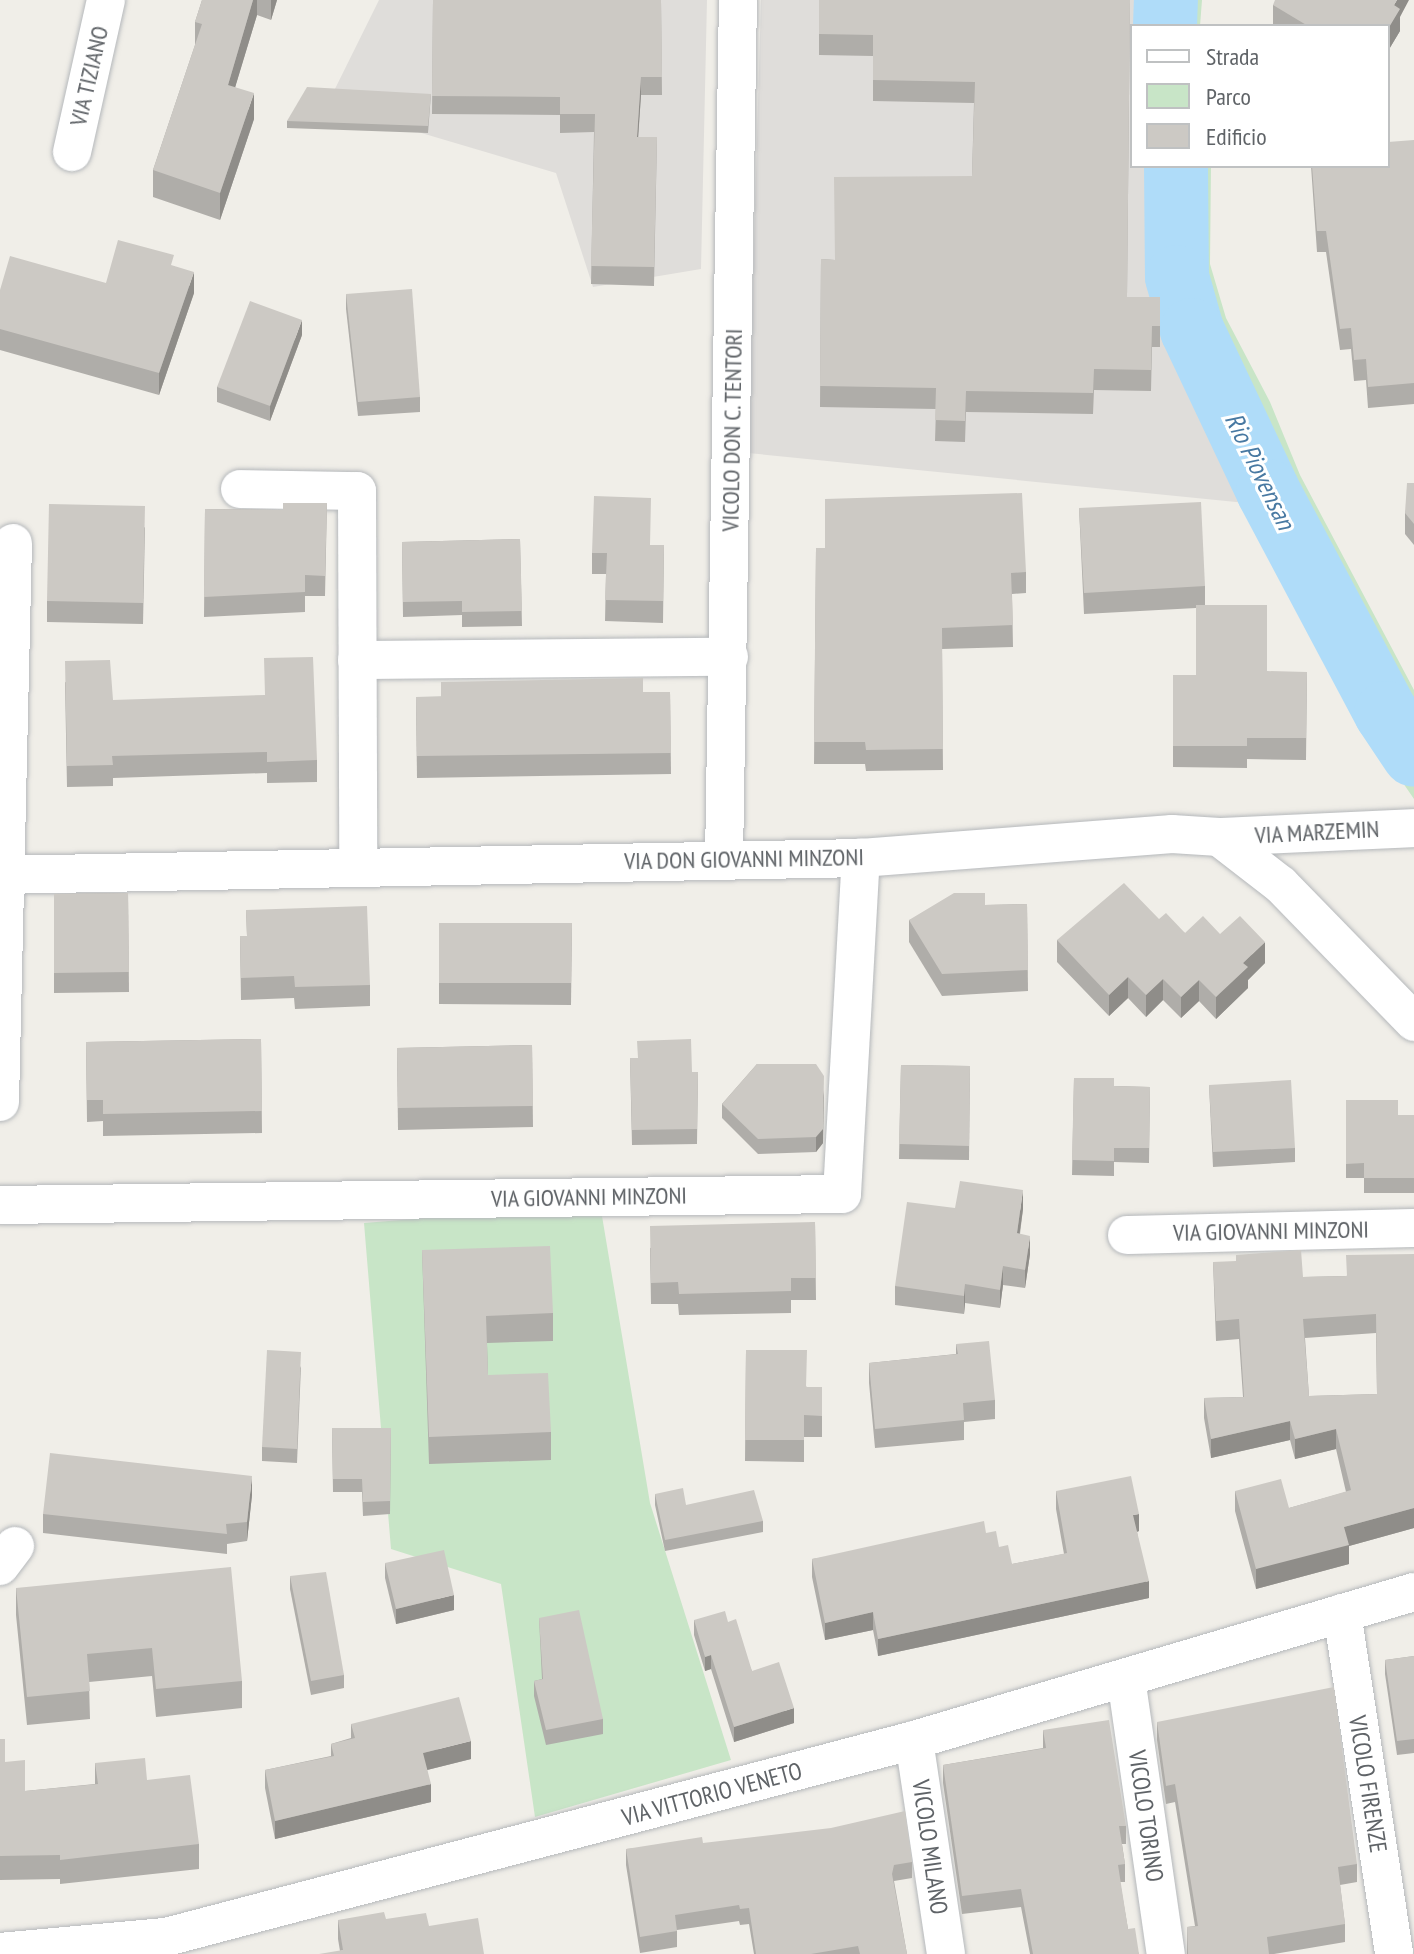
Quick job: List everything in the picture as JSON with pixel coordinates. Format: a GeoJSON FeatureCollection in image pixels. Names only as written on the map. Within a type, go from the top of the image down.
{"type":"FeatureCollection","features":[{"type":"Feature","properties":{"kind":"street","name":"VIA TIZIANO"},"geometry":{"type":"LineString","coordinates":[[72,152],[106,0]]}},
{"type":"Feature","properties":{"kind":"street","name":"VICOLO DON C. TENTORI"},"geometry":{"type":"LineString","coordinates":[[724,860],[738,0]]}},
{"type":"Feature","properties":{"kind":"street"},"geometry":{"type":"LineString","coordinates":[[240,489],[357,491],[358,867]]}},
{"type":"Feature","properties":{"kind":"street"},"geometry":{"type":"LineString","coordinates":[[0,1102],[2,875],[13,543]]}},
{"type":"Feature","properties":{"kind":"street"},"geometry":{"type":"LineString","coordinates":[[357,660],[729,657]]}},
{"type":"Feature","properties":{"kind":"street","name":"VIA MARZEMIN"},"geometry":{"type":"LineString","coordinates":[[1219,837],[1414,828]]}},
{"type":"Feature","properties":{"kind":"street","name":"VIA DON GIOVANNI MINZONI"},"geometry":{"type":"LineString","coordinates":[[2,875],[861,858],[1172,834],[1219,837]]}},
{"type":"Feature","properties":{"kind":"street"},"geometry":{"type":"LineString","coordinates":[[1219,837],[1281,885],[1414,1022]]}},
{"type":"Feature","properties":{"kind":"street","name":"VIA GIOVANNI MINZONI"},"geometry":{"type":"LineString","coordinates":[[0,1205],[842,1194],[861,858]]}},
{"type":"Feature","properties":{"kind":"street","name":"VIA GIOVANNI MINZONI"},"geometry":{"type":"LineString","coordinates":[[1127,1235],[1414,1228]]}},
{"type":"Feature","properties":{"kind":"street","name":"VIA VITTORIO VENETO"},"geometry":{"type":"LineString","coordinates":[[0,1952],[166,1937],[914,1740],[1414,1592]]}},
{"type":"Feature","properties":{"kind":"street","name":"VICOLO FIRENZE"},"geometry":{"type":"LineString","coordinates":[[1342,1613],[1394,1954]]}},
{"type":"Feature","properties":{"kind":"street","name":"VICOLO TORINO"},"geometry":{"type":"LineString","coordinates":[[1126,1678],[1166,1954]]}},
{"type":"Feature","properties":{"kind":"street","name":"VICOLO MILANO"},"geometry":{"type":"LineString","coordinates":[[914,1740],[946,1954]]}},
{"type":"Feature","properties":{"kind":"shaded area"},"geometry":{"type":"Polygon","coordinates":[[[379,0],[707,0],[701,269],[593,287],[556,173],[327,105],[379,0]]]}},
{"type":"Feature","properties":{"kind":"shaded area"},"geometry":{"type":"Polygon","coordinates":[[[761,0],[1141,0],[1139,24],[1130,24],[1130,168],[1151,168],[1151,276],[1246,503],[748,453],[761,0]]]}},
{"type":"Feature","properties":{"kind":"green space"},"geometry":{"type":"Polygon","coordinates":[[[1141,0],[1202,0],[1200,24],[1139,24],[1141,0]]]}},
{"type":"Feature","properties":{"kind":"green space"},"geometry":{"type":"Polygon","coordinates":[[[1151,168],[1211,168],[1210,264],[1226,318],[1270,402],[1300,475],[1414,690],[1414,799],[1368,732],[1245,500],[1169,341],[1151,276],[1151,168]]]}},
{"type":"Feature","properties":{"kind":"green space"},"geometry":{"type":"Polygon","coordinates":[[[600,1204],[650,1503],[731,1760],[535,1817],[501,1584],[391,1549],[364,1223],[600,1204]]]}},
{"type":"Feature","properties":{"kind":"building"},"geometry":{"type":"Polygon","coordinates":[[[202,0],[253,0],[228,85],[254,93],[220,193],[153,170],[202,24],[195,22],[202,0]]]}},
{"type":"Feature","properties":{"kind":"building"},"geometry":{"type":"Polygon","coordinates":[[[433,0],[661,0],[662,77],[641,77],[637,137],[657,137],[654,267],[591,266],[595,114],[560,114],[560,97],[432,96],[433,0]]]}},
{"type":"Feature","properties":{"kind":"building"},"geometry":{"type":"Polygon","coordinates":[[[819,0],[1130,0],[1127,297],[1160,297],[1160,326],[1152,326],[1151,370],[1094,369],[1093,393],[966,391],[965,421],[935,420],[936,388],[820,386],[821,259],[835,260],[834,177],[972,176],[975,82],[873,80],[873,35],[819,34],[819,0]]]}},
{"type":"Feature","properties":{"kind":"building"},"geometry":{"type":"Polygon","coordinates":[[[1275,0],[1397,0],[1394,5],[1400,9],[1390,26],[1305,24],[1273,5],[1275,0]]]}},
{"type":"Feature","properties":{"kind":"building"},"geometry":{"type":"Polygon","coordinates":[[[307,87],[431,94],[428,126],[287,121],[307,87]]]}},
{"type":"Feature","properties":{"kind":"building"},"geometry":{"type":"Polygon","coordinates":[[[1414,140],[1414,383],[1368,387],[1366,359],[1354,360],[1351,328],[1340,329],[1326,231],[1317,231],[1312,168],[1390,168],[1390,142],[1414,140]]]}},
{"type":"Feature","properties":{"kind":"building"},"geometry":{"type":"Polygon","coordinates":[[[118,240],[174,255],[171,265],[194,272],[159,373],[0,329],[0,290],[10,256],[106,283],[118,240]]]}},
{"type":"Feature","properties":{"kind":"building"},"geometry":{"type":"Polygon","coordinates":[[[412,289],[420,397],[358,402],[346,294],[412,289]]]}},
{"type":"Feature","properties":{"kind":"building"},"geometry":{"type":"Polygon","coordinates":[[[250,301],[302,320],[270,406],[217,387],[250,301]]]}},
{"type":"Feature","properties":{"kind":"building"},"geometry":{"type":"Polygon","coordinates":[[[1407,483],[1414,483],[1414,524],[1405,513],[1407,483]]]}},
{"type":"Feature","properties":{"kind":"building"},"geometry":{"type":"Polygon","coordinates":[[[1022,493],[1026,572],[1011,573],[1013,625],[942,628],[943,749],[866,750],[865,742],[814,742],[816,548],[825,548],[825,499],[1022,493]]]}},
{"type":"Feature","properties":{"kind":"building"},"geometry":{"type":"Polygon","coordinates":[[[594,496],[651,498],[650,545],[664,545],[663,601],[605,600],[607,553],[592,553],[594,496]]]}},
{"type":"Feature","properties":{"kind":"building"},"geometry":{"type":"Polygon","coordinates":[[[1201,502],[1205,586],[1084,593],[1079,508],[1201,502]]]}},
{"type":"Feature","properties":{"kind":"building"},"geometry":{"type":"Polygon","coordinates":[[[283,503],[327,503],[325,576],[305,575],[305,592],[204,597],[205,509],[283,510],[283,503]]]}},
{"type":"Feature","properties":{"kind":"building"},"geometry":{"type":"Polygon","coordinates":[[[49,504],[145,506],[143,603],[47,601],[49,504]]]}},
{"type":"Feature","properties":{"kind":"building"},"geometry":{"type":"Polygon","coordinates":[[[520,539],[522,611],[462,612],[462,601],[403,602],[402,542],[520,539]]]}},
{"type":"Feature","properties":{"kind":"building"},"geometry":{"type":"Polygon","coordinates":[[[1196,605],[1267,605],[1267,671],[1307,672],[1306,738],[1247,738],[1247,746],[1173,746],[1173,675],[1196,675],[1196,605]]]}},
{"type":"Feature","properties":{"kind":"building"},"geometry":{"type":"Polygon","coordinates":[[[313,657],[317,760],[267,762],[267,752],[112,756],[113,765],[67,766],[65,661],[110,660],[113,700],[265,695],[264,658],[313,657]]]}},
{"type":"Feature","properties":{"kind":"building"},"geometry":{"type":"Polygon","coordinates":[[[643,678],[643,692],[670,692],[671,753],[417,756],[416,697],[441,697],[441,682],[643,678]]]}},
{"type":"Feature","properties":{"kind":"building"},"geometry":{"type":"Polygon","coordinates":[[[1124,883],[1159,919],[1166,913],[1185,933],[1203,916],[1220,934],[1240,916],[1265,942],[1243,963],[1248,967],[1216,997],[1199,980],[1181,997],[1163,979],[1146,995],[1128,977],[1109,995],[1057,940],[1124,883]]]}},
{"type":"Feature","properties":{"kind":"building"},"geometry":{"type":"Polygon","coordinates":[[[128,893],[129,972],[54,973],[54,894],[128,893]]]}},
{"type":"Feature","properties":{"kind":"building"},"geometry":{"type":"Polygon","coordinates":[[[954,893],[985,893],[985,905],[1027,904],[1028,970],[942,974],[909,920],[954,893]]]}},
{"type":"Feature","properties":{"kind":"building"},"geometry":{"type":"Polygon","coordinates":[[[367,906],[370,985],[295,987],[294,976],[241,978],[240,936],[247,936],[246,910],[367,906]]]}},
{"type":"Feature","properties":{"kind":"building"},"geometry":{"type":"Polygon","coordinates":[[[439,923],[572,923],[571,983],[439,983],[439,923]]]}},
{"type":"Feature","properties":{"kind":"building"},"geometry":{"type":"Polygon","coordinates":[[[261,1039],[262,1111],[103,1114],[103,1100],[87,1100],[86,1042],[261,1039]]]}},
{"type":"Feature","properties":{"kind":"building"},"geometry":{"type":"Polygon","coordinates":[[[691,1039],[692,1072],[698,1072],[697,1129],[632,1130],[630,1058],[638,1058],[637,1041],[691,1039]]]}},
{"type":"Feature","properties":{"kind":"building"},"geometry":{"type":"Polygon","coordinates":[[[532,1045],[533,1106],[398,1108],[397,1048],[532,1045]]]}},
{"type":"Feature","properties":{"kind":"building"},"geometry":{"type":"Polygon","coordinates":[[[757,1064],[816,1064],[824,1076],[823,1129],[816,1137],[758,1139],[722,1104],[757,1064]]]}},
{"type":"Feature","properties":{"kind":"building"},"geometry":{"type":"Polygon","coordinates":[[[901,1065],[970,1066],[969,1146],[899,1144],[901,1065]]]}},
{"type":"Feature","properties":{"kind":"building"},"geometry":{"type":"Polygon","coordinates":[[[1074,1078],[1114,1078],[1114,1086],[1150,1087],[1149,1148],[1114,1148],[1114,1161],[1072,1160],[1074,1078]]]}},
{"type":"Feature","properties":{"kind":"building"},"geometry":{"type":"Polygon","coordinates":[[[1291,1080],[1295,1148],[1213,1152],[1209,1085],[1291,1080]]]}},
{"type":"Feature","properties":{"kind":"building"},"geometry":{"type":"Polygon","coordinates":[[[1346,1100],[1398,1100],[1398,1115],[1414,1115],[1414,1178],[1364,1178],[1364,1163],[1346,1164],[1346,1100]]]}},
{"type":"Feature","properties":{"kind":"building"},"geometry":{"type":"Polygon","coordinates":[[[960,1181],[1023,1190],[1017,1233],[1030,1236],[1025,1270],[1003,1266],[1000,1290],[965,1284],[964,1296],[895,1286],[907,1202],[955,1208],[960,1181]]]}},
{"type":"Feature","properties":{"kind":"building"},"geometry":{"type":"Polygon","coordinates":[[[815,1222],[816,1278],[791,1278],[791,1291],[679,1294],[678,1282],[651,1283],[650,1226],[815,1222]]]}},
{"type":"Feature","properties":{"kind":"building"},"geometry":{"type":"Polygon","coordinates":[[[550,1246],[553,1313],[486,1316],[488,1375],[548,1373],[551,1432],[429,1437],[422,1250],[550,1246]]]}},
{"type":"Feature","properties":{"kind":"building"},"geometry":{"type":"Polygon","coordinates":[[[1301,1250],[1303,1277],[1347,1276],[1346,1255],[1414,1254],[1414,1508],[1344,1527],[1349,1545],[1256,1569],[1235,1491],[1281,1479],[1289,1508],[1351,1490],[1336,1429],[1295,1439],[1290,1421],[1211,1439],[1204,1398],[1244,1397],[1239,1319],[1216,1321],[1213,1262],[1236,1261],[1236,1255],[1301,1250]],[[1376,1314],[1303,1319],[1309,1396],[1377,1394],[1376,1314]]]}},
{"type":"Feature","properties":{"kind":"building"},"geometry":{"type":"Polygon","coordinates":[[[989,1341],[995,1400],[963,1403],[964,1420],[875,1429],[869,1363],[958,1354],[956,1344],[989,1341]]]}},
{"type":"Feature","properties":{"kind":"building"},"geometry":{"type":"Polygon","coordinates":[[[267,1350],[301,1352],[297,1449],[262,1447],[267,1350]]]}},
{"type":"Feature","properties":{"kind":"building"},"geometry":{"type":"Polygon","coordinates":[[[746,1350],[807,1350],[806,1387],[822,1387],[822,1416],[804,1415],[804,1440],[745,1440],[746,1350]]]}},
{"type":"Feature","properties":{"kind":"building"},"geometry":{"type":"Polygon","coordinates":[[[332,1428],[391,1428],[390,1501],[363,1502],[362,1479],[333,1479],[332,1428]]]}},
{"type":"Feature","properties":{"kind":"building"},"geometry":{"type":"Polygon","coordinates":[[[50,1453],[252,1476],[247,1522],[226,1524],[227,1534],[43,1514],[50,1453]]]}},
{"type":"Feature","properties":{"kind":"building"},"geometry":{"type":"Polygon","coordinates":[[[1131,1476],[1139,1514],[1133,1515],[1149,1581],[878,1639],[873,1612],[825,1623],[812,1559],[984,1521],[986,1533],[996,1531],[999,1547],[1008,1545],[1012,1564],[1067,1553],[1056,1491],[1131,1476]]]}},
{"type":"Feature","properties":{"kind":"building"},"geometry":{"type":"Polygon","coordinates":[[[683,1488],[686,1505],[754,1490],[763,1521],[665,1540],[655,1494],[683,1488]]]}},
{"type":"Feature","properties":{"kind":"building"},"geometry":{"type":"Polygon","coordinates":[[[444,1550],[454,1595],[396,1609],[385,1563],[444,1550]]]}},
{"type":"Feature","properties":{"kind":"building"},"geometry":{"type":"Polygon","coordinates":[[[231,1567],[242,1681],[156,1689],[152,1648],[87,1654],[90,1691],[27,1697],[16,1588],[231,1567]]]}},
{"type":"Feature","properties":{"kind":"building"},"geometry":{"type":"Polygon","coordinates":[[[326,1572],[344,1675],[311,1681],[290,1576],[326,1572]]]}},
{"type":"Feature","properties":{"kind":"building"},"geometry":{"type":"Polygon","coordinates":[[[579,1610],[603,1719],[546,1730],[534,1681],[543,1679],[539,1618],[579,1610]]]}},
{"type":"Feature","properties":{"kind":"building"},"geometry":{"type":"Polygon","coordinates":[[[725,1611],[728,1622],[736,1619],[752,1671],[779,1662],[794,1708],[734,1727],[711,1655],[705,1657],[694,1620],[725,1611]]]}},
{"type":"Feature","properties":{"kind":"building"},"geometry":{"type":"Polygon","coordinates":[[[1414,1656],[1414,1739],[1397,1741],[1385,1660],[1414,1656]]]}},
{"type":"Feature","properties":{"kind":"building"},"geometry":{"type":"Polygon","coordinates":[[[1334,1687],[1357,1864],[1338,1867],[1345,1924],[1267,1937],[1269,1954],[1188,1954],[1187,1927],[1198,1926],[1175,1784],[1166,1786],[1157,1722],[1334,1687]]]}},
{"type":"Feature","properties":{"kind":"building"},"geometry":{"type":"Polygon","coordinates":[[[459,1697],[471,1741],[423,1753],[431,1784],[275,1821],[265,1770],[334,1756],[331,1744],[355,1738],[351,1724],[459,1697]]]}},
{"type":"Feature","properties":{"kind":"building"},"geometry":{"type":"Polygon","coordinates":[[[1109,1720],[1126,1826],[1119,1826],[1125,1864],[1118,1865],[1128,1929],[1135,1928],[1139,1954],[1033,1954],[1021,1889],[962,1896],[943,1765],[1046,1748],[1043,1730],[1109,1720]]]}},
{"type":"Feature","properties":{"kind":"building"},"geometry":{"type":"Polygon","coordinates":[[[0,1739],[5,1739],[5,1762],[25,1760],[25,1791],[98,1784],[95,1763],[145,1758],[147,1780],[190,1775],[199,1844],[60,1860],[60,1855],[0,1856],[0,1739]]]}},
{"type":"Feature","properties":{"kind":"building"},"geometry":{"type":"Polygon","coordinates":[[[905,1811],[912,1862],[894,1865],[892,1874],[907,1954],[860,1954],[858,1946],[811,1954],[756,1954],[749,1908],[740,1909],[739,1905],[675,1915],[677,1931],[640,1937],[626,1849],[702,1837],[703,1843],[831,1828],[905,1811]]]}},
{"type":"Feature","properties":{"kind":"building"},"geometry":{"type":"Polygon","coordinates":[[[384,1912],[386,1919],[426,1913],[429,1926],[478,1918],[484,1954],[319,1954],[343,1950],[338,1920],[384,1912]]]}},
{"type":"Feature","properties":{"kind":"waterway","name":"Rio Piovensan"},"geometry":{"type":"LineString","coordinates":[[1165,24],[1166,0]]}},
{"type":"Feature","properties":{"kind":"waterway","name":"Rio Piovensan"},"geometry":{"type":"LineString","coordinates":[[1176,168],[1177,277],[1192,330],[1268,491],[1386,713],[1414,755]]}}]}
